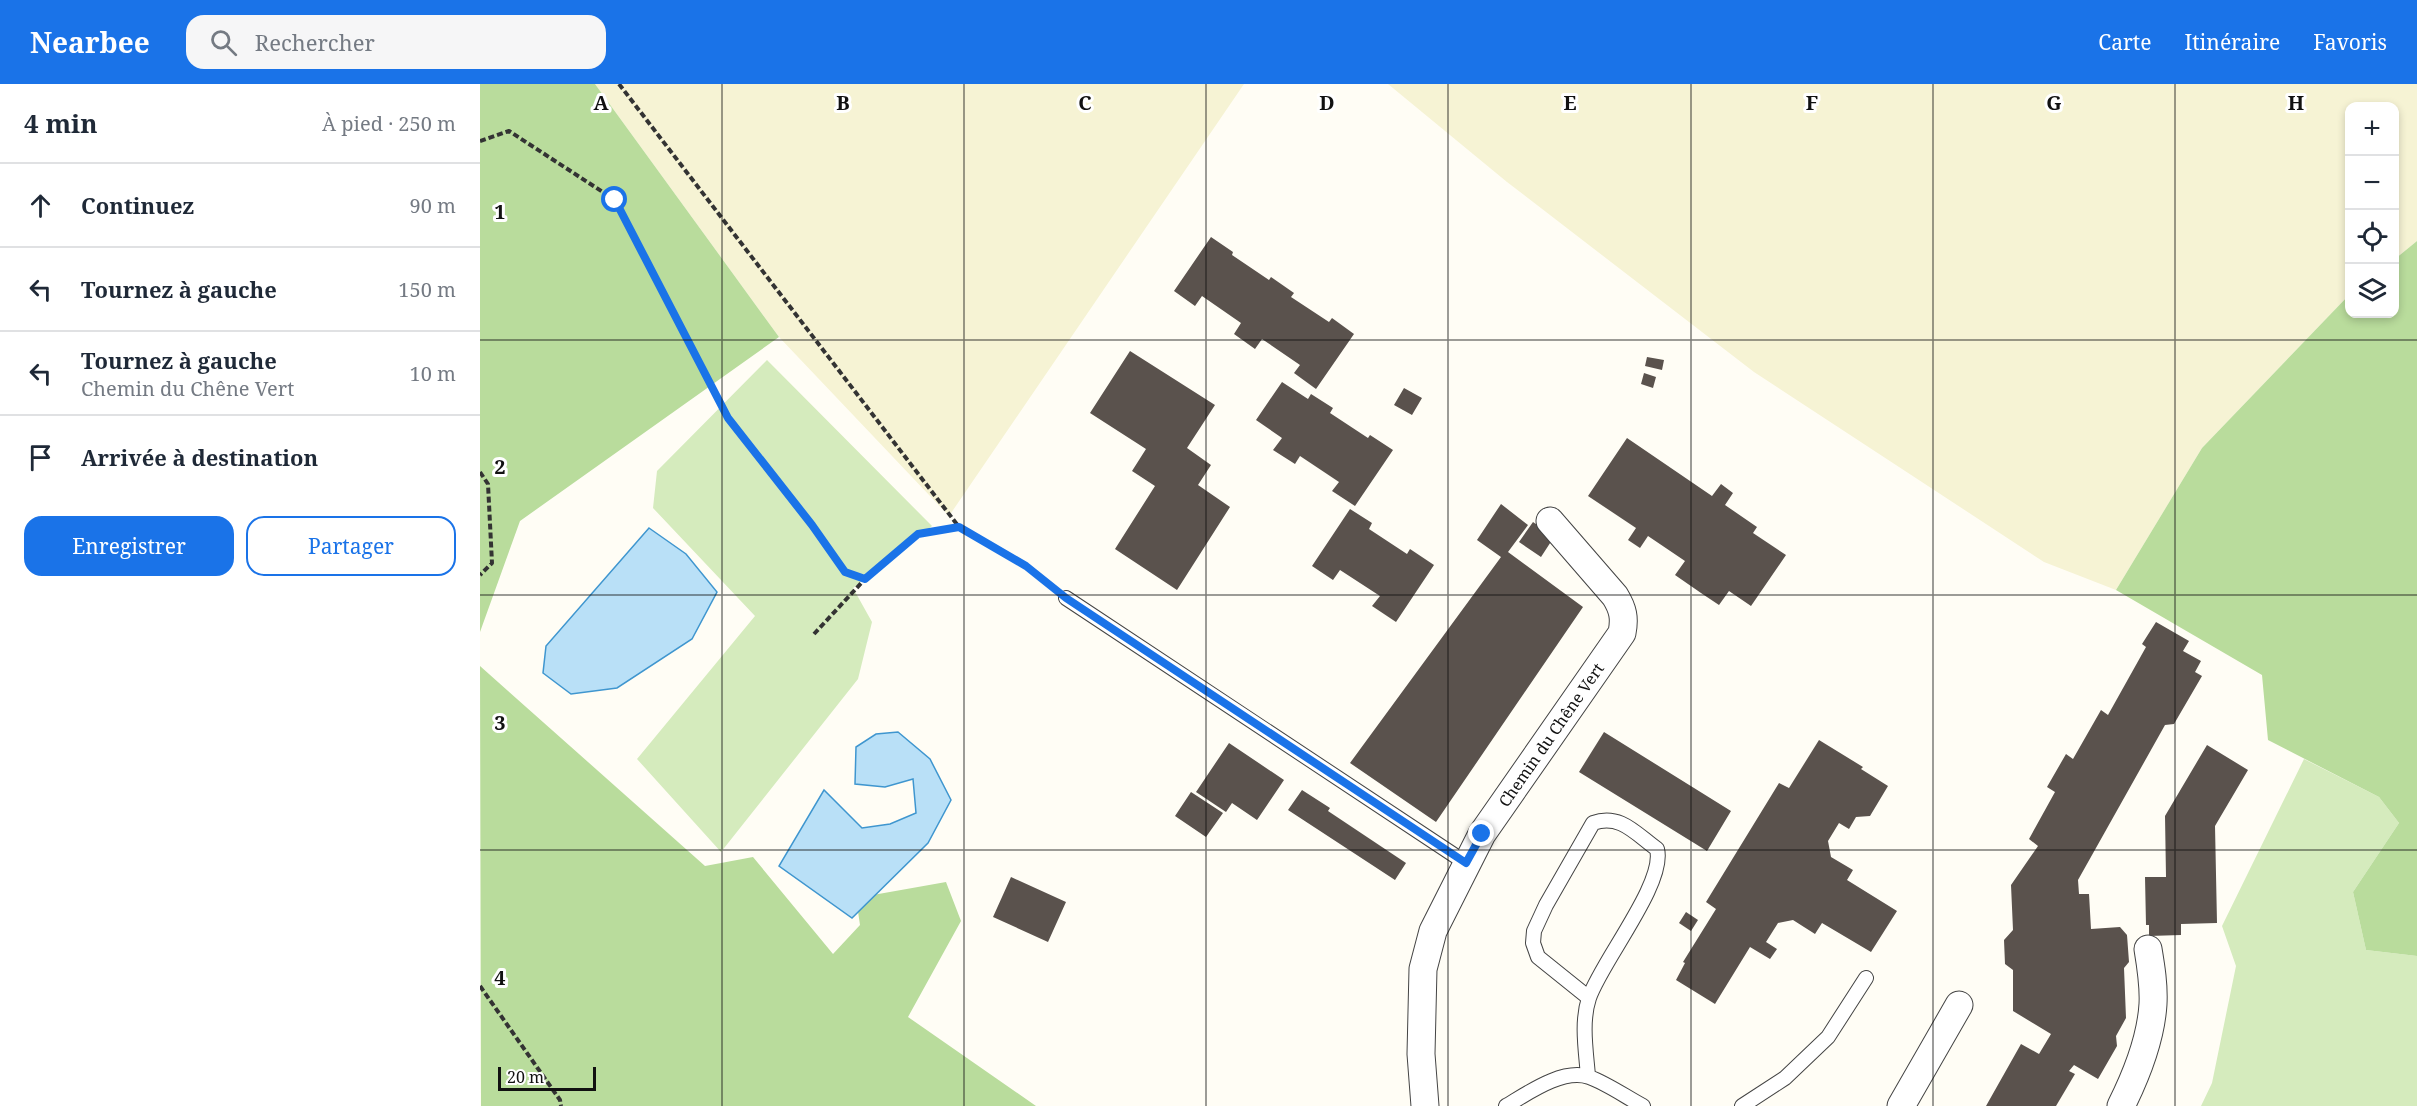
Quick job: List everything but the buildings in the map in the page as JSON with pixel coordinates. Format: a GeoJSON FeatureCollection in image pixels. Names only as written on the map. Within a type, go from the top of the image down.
{"type":"FeatureCollection","features":[{"type":"Feature","properties":{"kind":"street","name":"Chemin du Chêne Vert"},"geometry":{"type":"LineString","coordinates":[[1425,1106],[1421,1054],[1423,969],[1433,931],[1482,834],[1622,633],[1624,621],[1622,608],[1615,596],[1550,521]]}},
{"type":"Feature","properties":{"kind":"street"},"geometry":{"type":"LineString","coordinates":[[2121,1106],[2139,1062],[2153,1007],[2153,979],[2148,949]]}},
{"type":"Feature","properties":{"kind":"street"},"geometry":{"type":"LineString","coordinates":[[1900,1106],[1959,1005]]}},
{"type":"Feature","properties":{"kind":"lane"},"geometry":{"type":"LineString","coordinates":[[1066,598],[1466,863]]}},
{"type":"Feature","properties":{"kind":"lane"},"geometry":{"type":"LineString","coordinates":[[1588,1076],[1585,1024],[1589,998],[1652,881],[1659,858],[1657,849],[1615,819],[1593,823],[1546,905],[1534,931],[1533,943],[1538,957],[1589,998]]}},
{"type":"Feature","properties":{"kind":"lane"},"geometry":{"type":"LineString","coordinates":[[1742,1106],[1785,1078],[1828,1037],[1866,978]]}},
{"type":"Feature","properties":{"kind":"lane"},"geometry":{"type":"LineString","coordinates":[[1506,1106],[1545,1083],[1569,1076],[1588,1076],[1643,1106]]}},
{"type":"Feature","properties":{"kind":"path"},"geometry":{"type":"LineString","coordinates":[[619,84],[959,527],[1026,566],[1066,598]]}},
{"type":"Feature","properties":{"kind":"path"},"geometry":{"type":"LineString","coordinates":[[480,141],[509,131],[615,200],[728,418],[812,525],[845,572],[865,579]]}},
{"type":"Feature","properties":{"kind":"path"},"geometry":{"type":"LineString","coordinates":[[480,472],[488,484],[492,563],[480,576]]}},
{"type":"Feature","properties":{"kind":"path"},"geometry":{"type":"LineString","coordinates":[[814,634],[865,579],[918,534],[959,527]]}},
{"type":"Feature","properties":{"kind":"path"},"geometry":{"type":"LineString","coordinates":[[480,986],[560,1100],[561,1106]]}},
{"type":"Feature","properties":{"kind":"shaded area"},"geometry":{"type":"Polygon","coordinates":[[[595,84],[1244,84],[949,516],[779,337],[595,84]]]}},
{"type":"Feature","properties":{"kind":"shaded area"},"geometry":{"type":"Polygon","coordinates":[[[1388,84],[2417,84],[2417,241],[2399,256],[2399,102],[2345,102],[2345,299],[2202,448],[2116,590],[2044,562],[1754,372],[1507,182],[1388,84]]]}},
{"type":"Feature","properties":{"kind":"green space"},"geometry":{"type":"Polygon","coordinates":[[[480,84],[595,84],[779,337],[520,521],[480,632],[480,84]]]}},
{"type":"Feature","properties":{"kind":"green space"},"geometry":{"type":"Polygon","coordinates":[[[2417,241],[2417,956],[2366,950],[2353,892],[2399,823],[2379,797],[2268,740],[2262,675],[2116,590],[2202,448],[2345,299],[2345,318],[2399,318],[2399,256],[2417,241]]]}},
{"type":"Feature","properties":{"kind":"green space"},"geometry":{"type":"Polygon","coordinates":[[[767,360],[932,526],[853,588],[872,622],[858,679],[721,852],[637,759],[755,616],[653,508],[657,471],[767,360]]]}},
{"type":"Feature","properties":{"kind":"green space"},"geometry":{"type":"Polygon","coordinates":[[[480,666],[705,866],[753,857],[833,954],[860,925],[856,898],[946,882],[961,921],[908,1017],[1036,1106],[481,1106],[480,666]]]}},
{"type":"Feature","properties":{"kind":"green space"},"geometry":{"type":"Polygon","coordinates":[[[2304,759],[2379,797],[2399,823],[2353,892],[2366,950],[2417,956],[2417,1106],[2201,1106],[2212,1083],[2236,966],[2222,926],[2304,759]]]}},
{"type":"Feature","properties":{"kind":"water"},"geometry":{"type":"Polygon","coordinates":[[[649,528],[686,554],[717,592],[692,639],[617,688],[571,694],[543,673],[546,646],[649,528]]]}},
{"type":"Feature","properties":{"kind":"water"},"geometry":{"type":"Polygon","coordinates":[[[898,732],[930,759],[951,800],[928,843],[852,918],[779,866],[824,790],[862,828],[890,824],[916,813],[913,779],[885,787],[855,784],[856,747],[876,734],[898,732]]]}},
{"type":"Feature","properties":{"kind":"route"},"geometry":{"type":"LineString","coordinates":[[615,200],[728,418],[812,525],[845,572],[865,579],[918,534],[959,527],[1026,566],[1066,598],[1466,863],[1482,834]]}}]}
